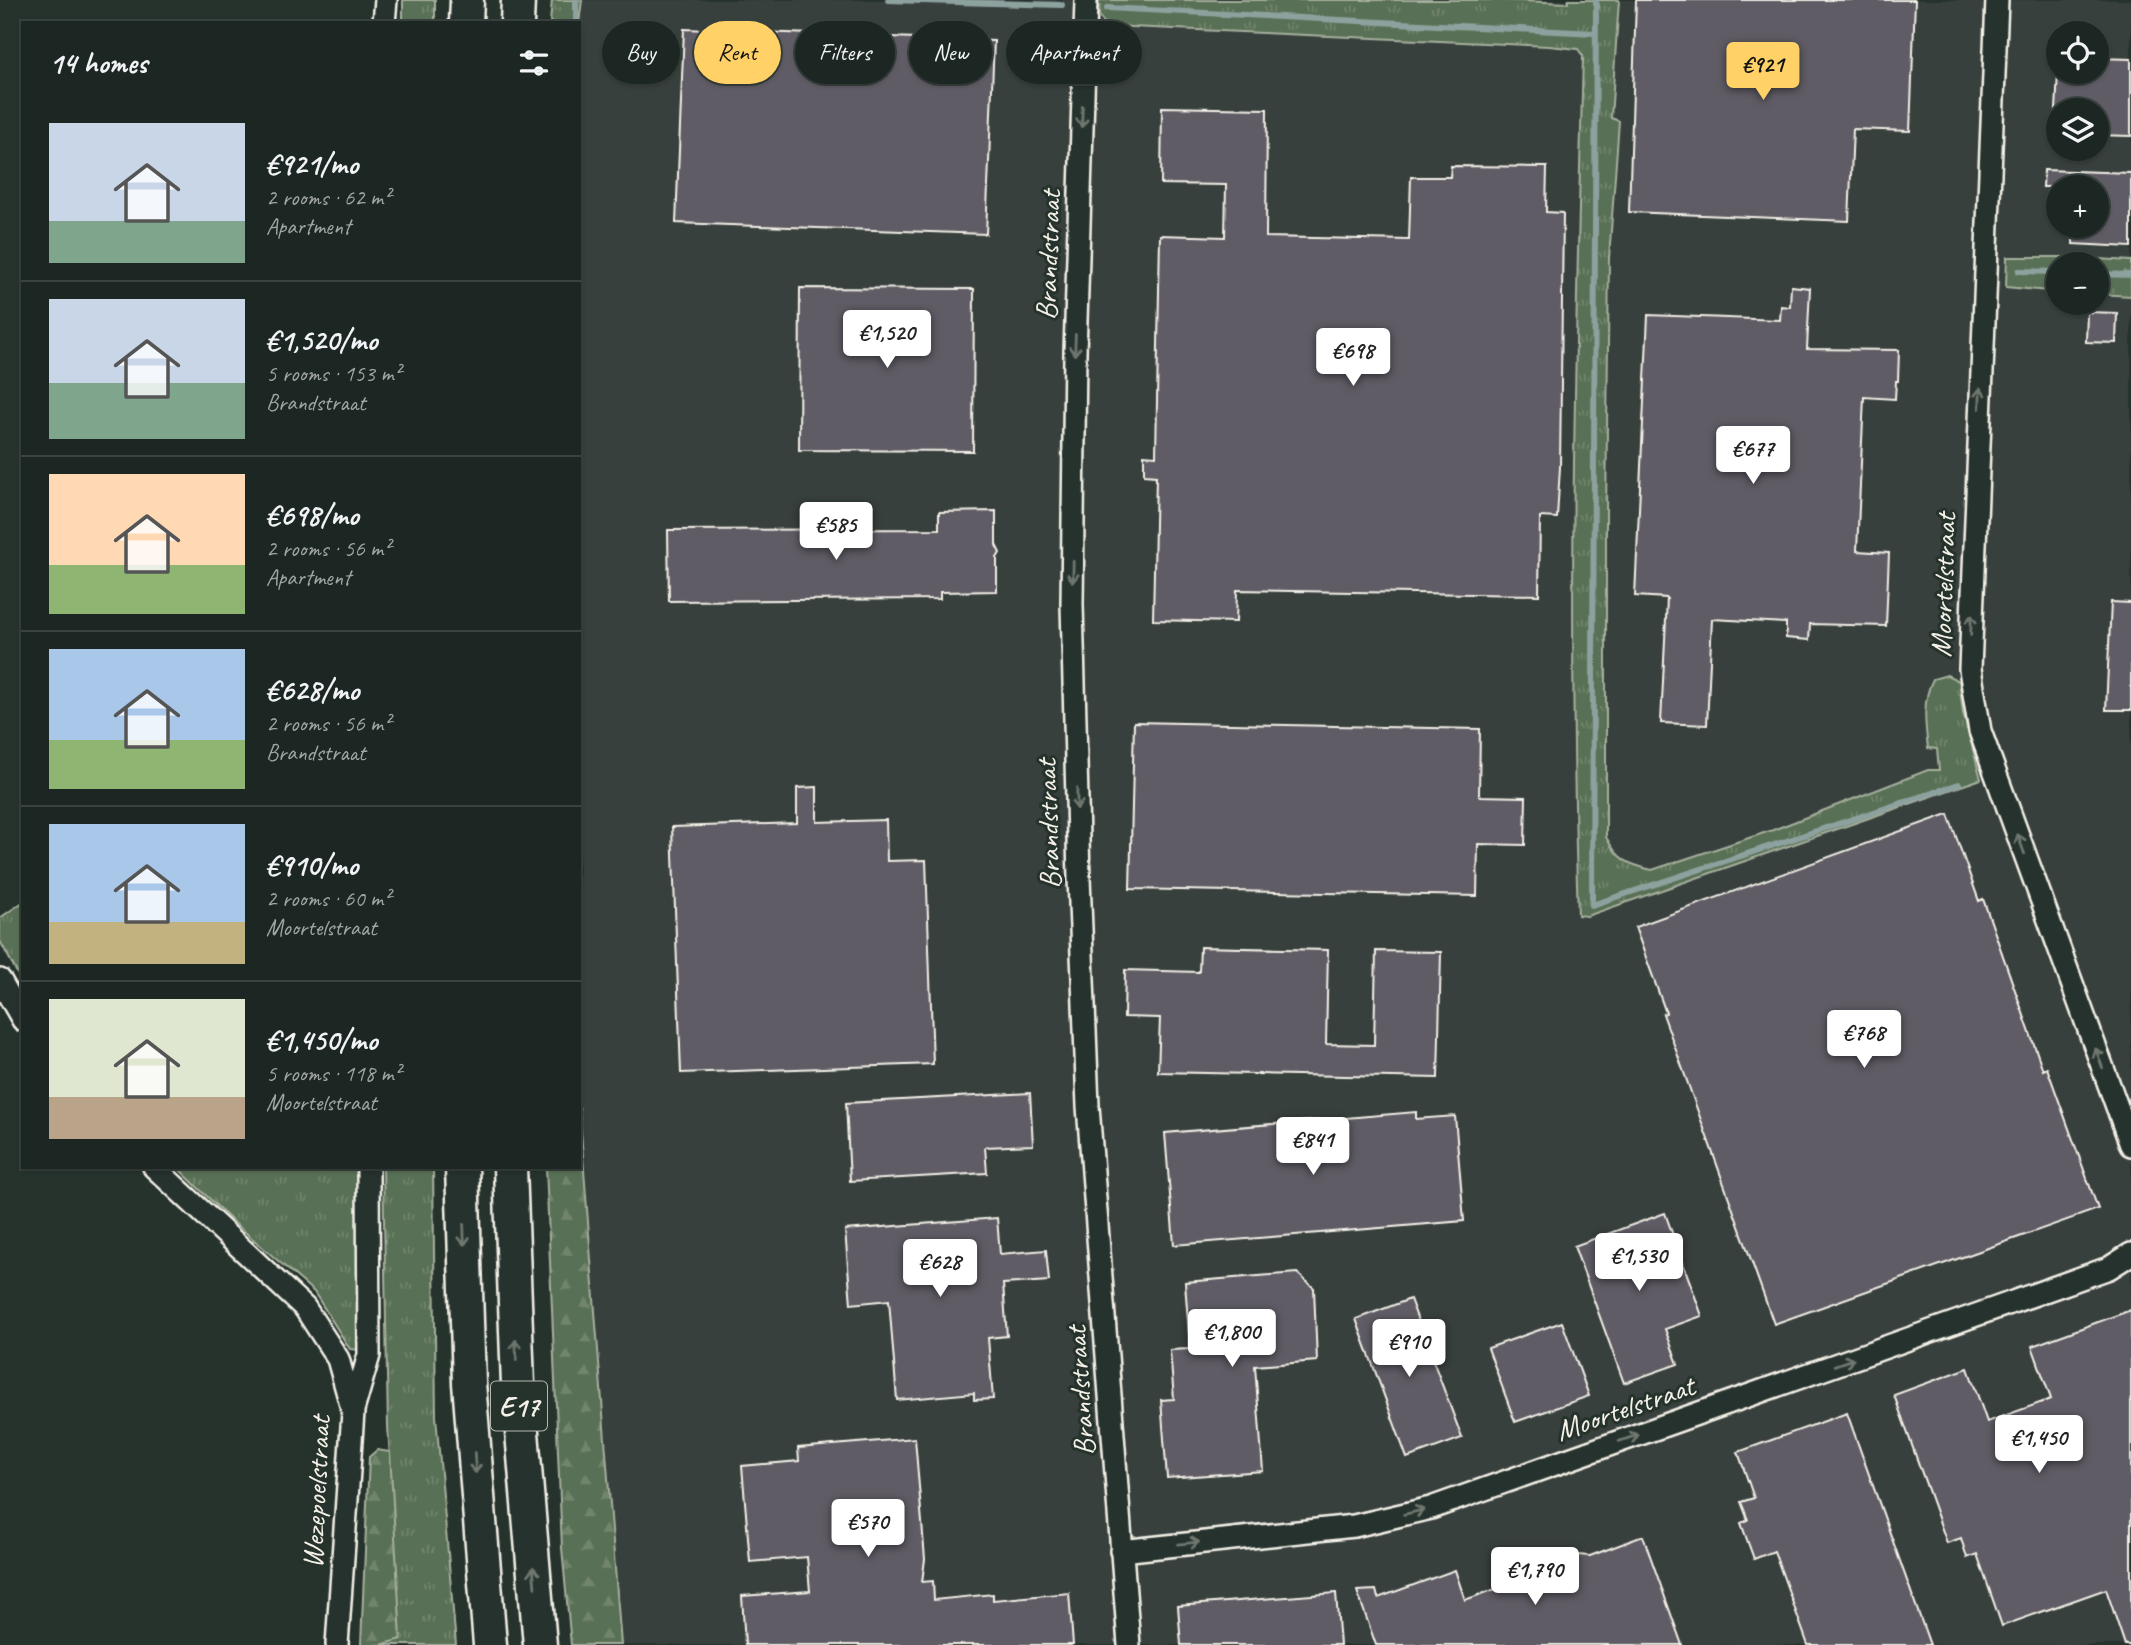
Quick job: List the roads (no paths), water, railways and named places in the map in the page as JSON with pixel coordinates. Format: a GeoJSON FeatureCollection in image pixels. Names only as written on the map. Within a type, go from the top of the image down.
{"type":"FeatureCollection","features":[{"type":"Feature","properties":{"kind":"highway"},"geometry":{"type":"LineString","coordinates":[[466,21],[467,0]]}},
{"type":"Feature","properties":{"kind":"highway"},"geometry":{"type":"LineString","coordinates":[[517,21],[518,0]]}},
{"type":"Feature","properties":{"kind":"highway","name":"E17"},"geometry":{"type":"LineString","coordinates":[[462,1169],[469,1383],[490,1645]]}},
{"type":"Feature","properties":{"kind":"highway","name":"E17"},"geometry":{"type":"LineString","coordinates":[[510,1169],[517,1385],[540,1645]]}},
{"type":"Feature","properties":{"kind":"street"},"geometry":{"type":"LineString","coordinates":[[384,21],[386,0]]}},
{"type":"Feature","properties":{"kind":"street","name":"Brandstraat"},"geometry":{"type":"LineString","coordinates":[[1086,0],[1074,353],[1072,604],[1079,878],[1088,1106],[1129,1645]]}},
{"type":"Feature","properties":{"kind":"street","name":"Moortelstraat"},"geometry":{"type":"LineString","coordinates":[[1997,0],[1969,669],[1980,731],[2131,1145]]}},
{"type":"Feature","properties":{"kind":"street"},"geometry":{"type":"LineString","coordinates":[[0,980],[21,1017]]}},
{"type":"Feature","properties":{"kind":"street","name":"Wezepoelstraat"},"geometry":{"type":"LineString","coordinates":[[156,1169],[305,1308],[338,1359],[353,1412],[337,1645]]}},
{"type":"Feature","properties":{"kind":"street"},"geometry":{"type":"LineString","coordinates":[[353,1412],[369,1355],[368,1169]]}},
{"type":"Feature","properties":{"kind":"street","name":"Moortelstraat"},"geometry":{"type":"LineString","coordinates":[[1121,1551],[1354,1525],[1431,1508],[2109,1268],[2131,1254]]}},
{"type":"Feature","properties":{"kind":"waterway"},"geometry":{"type":"LineString","coordinates":[[576,0],[576,21]]}},
{"type":"Feature","properties":{"kind":"waterway"},"geometry":{"type":"LineString","coordinates":[[888,0],[1062,5]]}},
{"type":"Feature","properties":{"kind":"waterway"},"geometry":{"type":"LineString","coordinates":[[1596,0],[1592,905],[1959,784]]}},
{"type":"Feature","properties":{"kind":"waterway"},"geometry":{"type":"LineString","coordinates":[[1107,8],[1595,33]]}},
{"type":"Feature","properties":{"kind":"waterway"},"geometry":{"type":"LineString","coordinates":[[2019,271],[2046,272]]}},
{"type":"Feature","properties":{"kind":"waterway"},"geometry":{"type":"LineString","coordinates":[[2109,274],[2131,275]]}}]}
